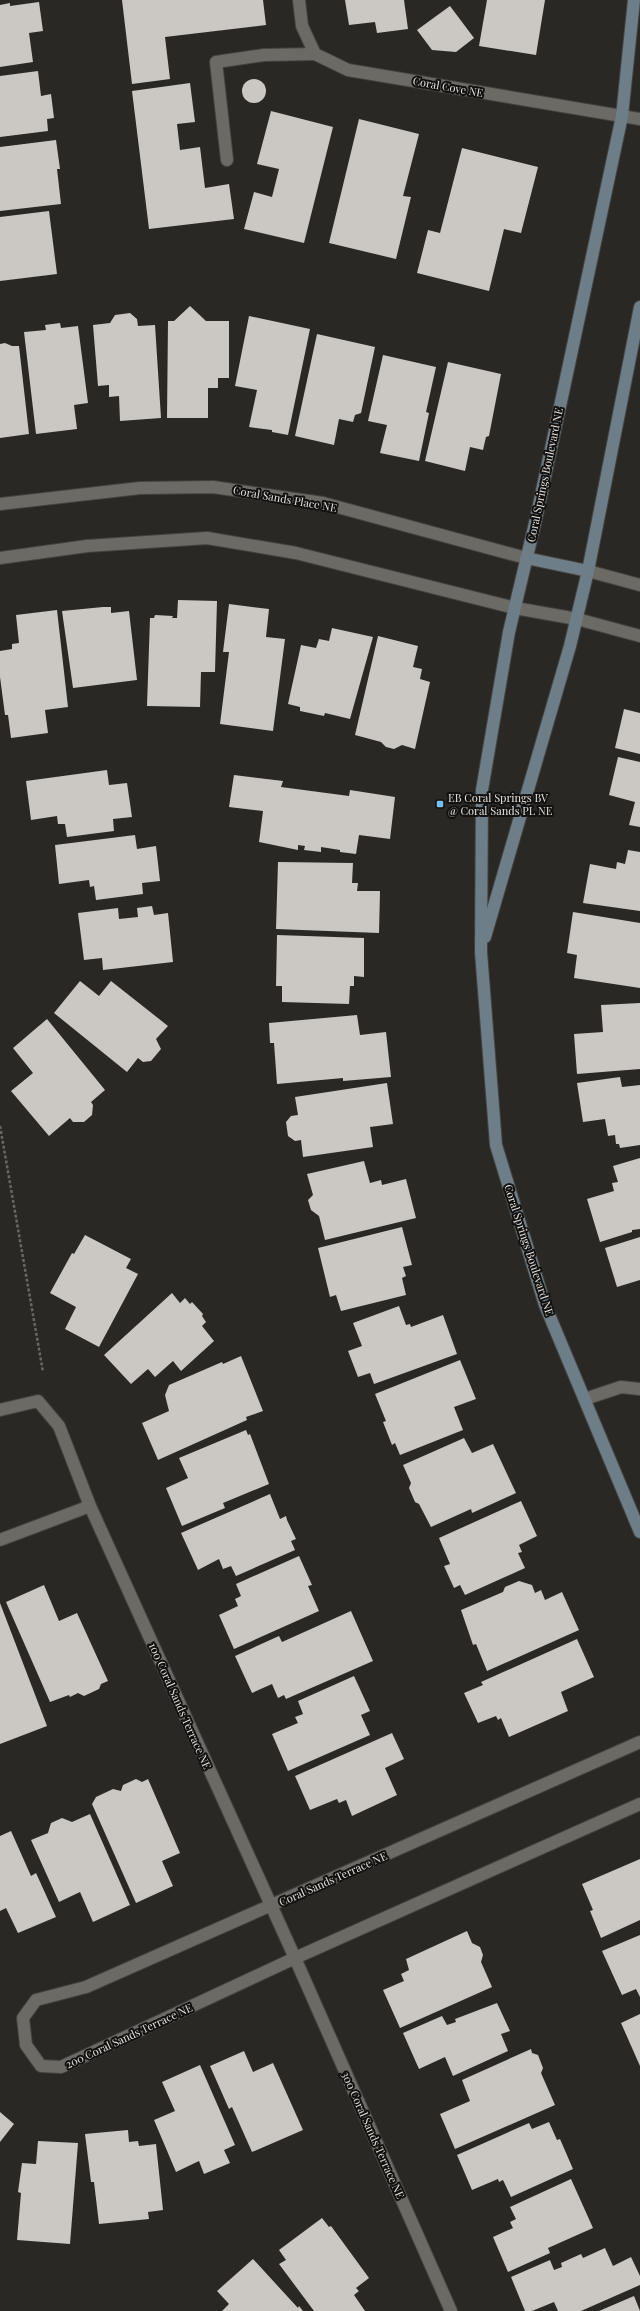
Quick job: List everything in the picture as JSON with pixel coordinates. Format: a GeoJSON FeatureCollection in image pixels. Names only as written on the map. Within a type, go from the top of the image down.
{"type":"FeatureCollection","features":[{"type":"Feature","properties":{"kind":"street"},"geometry":{"type":"LineString","coordinates":[[227,160],[216,62],[264,55],[315,54],[302,26],[299,0]]}},
{"type":"Feature","properties":{"kind":"street","name":"Coral Springs Boulevard NE"},"geometry":{"type":"LineString","coordinates":[[634,0],[622,116],[515,608],[482,790],[481,952],[496,1145],[545,1305],[640,1532]]}},
{"type":"Feature","properties":{"kind":"street","name":"Coral Cove NE"},"geometry":{"type":"LineString","coordinates":[[315,54],[348,70],[640,119]]}},
{"type":"Feature","properties":{"kind":"street","name":"Coral Springs Boulevard NE"},"geometry":{"type":"LineString","coordinates":[[481,952],[577,619],[588,571],[640,307]]}},
{"type":"Feature","properties":{"kind":"street","name":"Coral Sands Place NE"},"geometry":{"type":"LineString","coordinates":[[0,504],[140,488],[213,487],[323,503],[526,558],[588,571]]}},
{"type":"Feature","properties":{"kind":"street"},"geometry":{"type":"LineString","coordinates":[[0,558],[87,546],[207,538],[296,553],[515,608],[577,619],[640,636]]}},
{"type":"Feature","properties":{"kind":"street"},"geometry":{"type":"LineString","coordinates":[[588,571],[640,585]]}},
{"type":"Feature","properties":{"kind":"street"},"geometry":{"type":"LineString","coordinates":[[585,1399],[621,1387],[640,1388]]}},
{"type":"Feature","properties":{"kind":"street","name":"100 Coral Sands Terrace NE"},"geometry":{"type":"LineString","coordinates":[[0,1410],[38,1401],[58,1426],[90,1506],[270,1906]]}},
{"type":"Feature","properties":{"kind":"street"},"geometry":{"type":"LineString","coordinates":[[0,1540],[90,1506]]}},
{"type":"Feature","properties":{"kind":"street","name":"Coral Sands Terrace NE"},"geometry":{"type":"LineString","coordinates":[[295,1958],[270,1906],[640,1742]]}},
{"type":"Feature","properties":{"kind":"street"},"geometry":{"type":"LineString","coordinates":[[295,1958],[640,1804]]}},
{"type":"Feature","properties":{"kind":"street","name":"200 Coral Sands Terrace NE"},"geometry":{"type":"LineString","coordinates":[[270,1906],[86,1987],[36,2000],[23,2018],[26,2045],[41,2066],[61,2067],[295,1958]]}},
{"type":"Feature","properties":{"kind":"street","name":"300 Coral Sands Terrace NE"},"geometry":{"type":"LineString","coordinates":[[295,1958],[451,2311]]}},
{"type":"Feature","properties":{"kind":"path"},"geometry":{"type":"LineString","coordinates":[[0,1126],[43,1372]]}},
{"type":"Feature","properties":{"kind":"building"},"geometry":{"type":"Polygon","coordinates":[[[122,0],[263,0],[266,25],[165,37],[170,79],[132,84],[122,0]]]}},
{"type":"Feature","properties":{"kind":"building"},"geometry":{"type":"Polygon","coordinates":[[[345,0],[404,0],[408,29],[377,33],[375,22],[349,25],[345,0]]]}},
{"type":"Feature","properties":{"kind":"building"},"geometry":{"type":"Polygon","coordinates":[[[487,0],[545,0],[536,55],[479,46],[487,0]]]}},
{"type":"Feature","properties":{"kind":"building"},"geometry":{"type":"Polygon","coordinates":[[[39,2],[43,31],[29,33],[33,62],[0,67],[0,5],[10,3],[10,6],[39,2]]]}},
{"type":"Feature","properties":{"kind":"building"},"geometry":{"type":"Polygon","coordinates":[[[450,6],[474,38],[456,52],[432,50],[417,30],[450,6]]]}},
{"type":"Feature","properties":{"kind":"building"},"geometry":{"type":"Polygon","coordinates":[[[38,71],[41,96],[51,94],[54,118],[47,119],[48,131],[0,137],[0,76],[38,71]]]}},
{"type":"Feature","properties":{"kind":"building"},"geometry":{"type":"Polygon","coordinates":[[[254,79],[263,82],[266,91],[263,100],[254,103],[245,100],[242,91],[245,82],[254,79]]]}},
{"type":"Feature","properties":{"kind":"building"},"geometry":{"type":"Polygon","coordinates":[[[190,83],[195,122],[177,124],[180,150],[200,147],[205,188],[229,184],[234,219],[149,229],[132,91],[190,83]]]}},
{"type":"Feature","properties":{"kind":"building"},"geometry":{"type":"Polygon","coordinates":[[[271,111],[333,127],[304,243],[244,229],[254,192],[272,197],[279,169],[257,164],[271,111]]]}},
{"type":"Feature","properties":{"kind":"building"},"geometry":{"type":"Polygon","coordinates":[[[359,119],[419,134],[403,196],[411,197],[396,259],[329,243],[359,119]]]}},
{"type":"Feature","properties":{"kind":"building"},"geometry":{"type":"Polygon","coordinates":[[[56,140],[60,169],[57,169],[61,204],[0,211],[0,147],[56,140]]]}},
{"type":"Feature","properties":{"kind":"building"},"geometry":{"type":"Polygon","coordinates":[[[462,148],[538,167],[521,233],[504,229],[489,291],[417,273],[428,230],[440,233],[462,148]]]}},
{"type":"Feature","properties":{"kind":"building"},"geometry":{"type":"Polygon","coordinates":[[[49,211],[57,274],[0,281],[0,217],[49,211]]]}},
{"type":"Feature","properties":{"kind":"building"},"geometry":{"type":"Polygon","coordinates":[[[190,306],[206,321],[229,321],[229,378],[218,378],[218,388],[208,388],[208,418],[167,418],[168,321],[174,321],[190,306]]]}},
{"type":"Feature","properties":{"kind":"building"},"geometry":{"type":"Polygon","coordinates":[[[130,313],[137,319],[138,326],[155,325],[161,418],[120,421],[119,396],[109,397],[109,385],[98,386],[93,325],[110,323],[115,315],[130,313]]]}},
{"type":"Feature","properties":{"kind":"building"},"geometry":{"type":"Polygon","coordinates":[[[249,316],[310,329],[288,435],[272,432],[272,430],[249,427],[257,390],[235,386],[249,316]]]}},
{"type":"Feature","properties":{"kind":"building"},"geometry":{"type":"Polygon","coordinates":[[[60,323],[61,328],[78,326],[88,403],[74,405],[77,429],[36,434],[24,332],[46,330],[45,325],[60,323]]]}},
{"type":"Feature","properties":{"kind":"building"},"geometry":{"type":"Polygon","coordinates":[[[317,334],[375,347],[361,413],[355,415],[353,422],[339,419],[334,445],[295,436],[317,334]]]}},
{"type":"Feature","properties":{"kind":"building"},"geometry":{"type":"Polygon","coordinates":[[[5,343],[12,346],[19,346],[29,434],[0,438],[0,344],[5,343]]]}},
{"type":"Feature","properties":{"kind":"building"},"geometry":{"type":"Polygon","coordinates":[[[383,355],[436,367],[426,412],[429,413],[419,461],[380,453],[387,425],[368,421],[383,355]]]}},
{"type":"Feature","properties":{"kind":"building"},"geometry":{"type":"Polygon","coordinates":[[[448,362],[501,374],[489,436],[486,437],[483,450],[470,447],[465,471],[425,461],[448,362]]]}},
{"type":"Feature","properties":{"kind":"building"},"geometry":{"type":"Polygon","coordinates":[[[178,600],[217,601],[215,672],[201,672],[200,707],[147,706],[150,618],[154,618],[155,615],[173,616],[172,618],[177,618],[178,600]]]}},
{"type":"Feature","properties":{"kind":"building"},"geometry":{"type":"Polygon","coordinates":[[[229,604],[269,609],[266,637],[285,639],[273,731],[220,724],[229,652],[223,652],[229,604]]]}},
{"type":"Feature","properties":{"kind":"building"},"geometry":{"type":"Polygon","coordinates":[[[111,607],[111,613],[129,611],[137,680],[73,688],[62,611],[111,607]]]}},
{"type":"Feature","properties":{"kind":"building"},"geometry":{"type":"Polygon","coordinates":[[[57,610],[68,707],[45,710],[48,733],[11,738],[8,715],[5,715],[0,677],[0,651],[12,649],[12,644],[19,643],[16,615],[57,610]]]}},
{"type":"Feature","properties":{"kind":"building"},"geometry":{"type":"Polygon","coordinates":[[[332,628],[373,637],[350,719],[325,713],[324,716],[300,711],[300,707],[288,704],[301,645],[316,648],[319,639],[329,641],[332,628]]]}},
{"type":"Feature","properties":{"kind":"building"},"geometry":{"type":"Polygon","coordinates":[[[378,636],[418,646],[413,667],[422,669],[420,679],[430,682],[415,749],[402,745],[394,749],[386,747],[381,742],[355,735],[378,636]]]}},
{"type":"Feature","properties":{"kind":"building"},"geometry":{"type":"Polygon","coordinates":[[[624,709],[640,713],[640,754],[615,748],[624,709]]]}},
{"type":"Feature","properties":{"kind":"building"},"geometry":{"type":"Polygon","coordinates":[[[618,757],[640,762],[640,827],[629,825],[635,802],[609,795],[618,757]]]}},
{"type":"Feature","properties":{"kind":"building"},"geometry":{"type":"Polygon","coordinates":[[[107,770],[109,785],[127,783],[132,817],[113,819],[114,831],[67,837],[65,824],[58,824],[57,816],[31,820],[26,781],[107,770]]]}},
{"type":"Feature","properties":{"kind":"building"},"geometry":{"type":"Polygon","coordinates":[[[234,775],[283,781],[281,787],[349,796],[350,790],[395,797],[390,839],[359,835],[356,854],[321,847],[321,852],[304,850],[305,846],[298,845],[298,850],[259,842],[263,811],[229,807],[234,775]]]}},
{"type":"Feature","properties":{"kind":"building"},"geometry":{"type":"Polygon","coordinates":[[[135,835],[137,849],[156,846],[160,881],[142,883],[143,894],[96,900],[94,886],[90,887],[89,880],[59,884],[55,845],[135,835]]]}},
{"type":"Feature","properties":{"kind":"building"},"geometry":{"type":"Polygon","coordinates":[[[628,850],[640,852],[640,911],[583,903],[590,864],[616,869],[617,862],[625,864],[628,850]]]}},
{"type":"Feature","properties":{"kind":"building"},"geometry":{"type":"Polygon","coordinates":[[[278,862],[353,863],[352,883],[358,883],[357,891],[380,891],[379,933],[276,929],[278,862]]]}},
{"type":"Feature","properties":{"kind":"building"},"geometry":{"type":"Polygon","coordinates":[[[152,906],[154,915],[168,913],[173,962],[103,970],[102,958],[84,960],[78,913],[118,908],[119,919],[138,917],[137,908],[152,906]]]}},
{"type":"Feature","properties":{"kind":"building"},"geometry":{"type":"Polygon","coordinates":[[[573,912],[640,923],[640,988],[574,978],[577,955],[567,953],[573,912]]]}},
{"type":"Feature","properties":{"kind":"building"},"geometry":{"type":"Polygon","coordinates":[[[277,935],[364,938],[364,977],[354,976],[354,986],[350,986],[349,1004],[282,1002],[282,986],[276,986],[277,935]]]}},
{"type":"Feature","properties":{"kind":"building"},"geometry":{"type":"Polygon","coordinates":[[[80,981],[99,996],[111,981],[168,1026],[156,1039],[161,1049],[151,1061],[143,1062],[138,1058],[127,1072],[54,1013],[80,981]]]}},
{"type":"Feature","properties":{"kind":"building"},"geometry":{"type":"Polygon","coordinates":[[[640,1003],[640,1069],[577,1074],[574,1034],[603,1032],[601,1005],[640,1003]]]}},
{"type":"Feature","properties":{"kind":"building"},"geometry":{"type":"Polygon","coordinates":[[[357,1015],[360,1035],[386,1032],[391,1077],[343,1081],[343,1078],[277,1084],[274,1043],[270,1043],[269,1023],[357,1015]]]}},
{"type":"Feature","properties":{"kind":"building"},"geometry":{"type":"Polygon","coordinates":[[[47,1019],[105,1090],[91,1102],[93,1105],[92,1115],[84,1122],[73,1122],[70,1118],[49,1136],[11,1091],[33,1073],[13,1048],[47,1019]]]}},
{"type":"Feature","properties":{"kind":"building"},"geometry":{"type":"Polygon","coordinates":[[[620,1077],[622,1087],[640,1085],[640,1145],[620,1148],[619,1144],[616,1144],[615,1135],[608,1136],[605,1119],[583,1122],[577,1083],[620,1077]]]}},
{"type":"Feature","properties":{"kind":"building"},"geometry":{"type":"Polygon","coordinates":[[[387,1083],[393,1124],[370,1127],[373,1147],[303,1157],[301,1140],[295,1141],[288,1136],[286,1122],[291,1116],[298,1115],[295,1097],[387,1083]]]}},
{"type":"Feature","properties":{"kind":"building"},"geometry":{"type":"Polygon","coordinates":[[[640,1158],[640,1229],[632,1230],[632,1232],[600,1242],[587,1199],[614,1191],[612,1183],[618,1182],[613,1166],[640,1158]]]}},
{"type":"Feature","properties":{"kind":"building"},"geometry":{"type":"Polygon","coordinates":[[[364,1161],[370,1183],[381,1180],[382,1185],[406,1179],[416,1218],[325,1240],[319,1216],[311,1210],[308,1200],[313,1195],[307,1174],[364,1161]]]}},
{"type":"Feature","properties":{"kind":"building"},"geometry":{"type":"Polygon","coordinates":[[[402,1227],[412,1265],[403,1267],[406,1276],[402,1278],[406,1295],[341,1311],[336,1295],[330,1297],[318,1248],[402,1227]]]}},
{"type":"Feature","properties":{"kind":"building"},"geometry":{"type":"Polygon","coordinates":[[[85,1235],[131,1259],[126,1268],[138,1274],[99,1347],[65,1329],[76,1307],[50,1293],[72,1253],[74,1254],[85,1235]]]}},
{"type":"Feature","properties":{"kind":"building"},"geometry":{"type":"Polygon","coordinates":[[[640,1237],[640,1280],[617,1287],[605,1248],[640,1237]]]}},
{"type":"Feature","properties":{"kind":"building"},"geometry":{"type":"Polygon","coordinates":[[[172,1293],[180,1303],[185,1298],[190,1304],[192,1302],[203,1314],[202,1316],[206,1322],[202,1326],[214,1341],[181,1371],[173,1361],[155,1377],[148,1369],[131,1384],[104,1355],[172,1293]]]}},
{"type":"Feature","properties":{"kind":"building"},"geometry":{"type":"Polygon","coordinates":[[[399,1306],[406,1325],[410,1324],[411,1327],[443,1315],[457,1354],[374,1384],[370,1373],[358,1377],[348,1351],[362,1346],[353,1323],[399,1306]]]}},
{"type":"Feature","properties":{"kind":"building"},"geometry":{"type":"Polygon","coordinates":[[[241,1356],[263,1411],[246,1417],[247,1420],[158,1460],[142,1423],[169,1411],[165,1395],[169,1385],[222,1362],[223,1364],[241,1356]]]}},
{"type":"Feature","properties":{"kind":"building"},"geometry":{"type":"Polygon","coordinates":[[[460,1360],[476,1399],[454,1407],[463,1430],[400,1455],[395,1443],[392,1445],[383,1422],[386,1421],[375,1394],[460,1360]]]}},
{"type":"Feature","properties":{"kind":"building"},"geometry":{"type":"Polygon","coordinates":[[[246,1430],[248,1435],[250,1434],[269,1484],[223,1503],[225,1508],[182,1526],[166,1488],[188,1478],[179,1458],[246,1430]]]}},
{"type":"Feature","properties":{"kind":"building"},"geometry":{"type":"Polygon","coordinates":[[[464,1438],[472,1453],[493,1444],[516,1493],[472,1513],[471,1509],[431,1527],[419,1504],[415,1502],[409,1488],[411,1483],[403,1465],[464,1438]]]}},
{"type":"Feature","properties":{"kind":"building"},"geometry":{"type":"Polygon","coordinates":[[[270,1494],[280,1519],[286,1516],[296,1539],[291,1541],[295,1550],[236,1576],[231,1566],[223,1569],[219,1559],[198,1570],[181,1533],[270,1494]]]}},
{"type":"Feature","properties":{"kind":"building"},"geometry":{"type":"Polygon","coordinates":[[[521,1501],[537,1536],[519,1545],[522,1552],[518,1553],[525,1568],[465,1595],[460,1585],[454,1588],[444,1566],[450,1564],[439,1538],[521,1501]]]}},
{"type":"Feature","properties":{"kind":"building"},"geometry":{"type":"Polygon","coordinates":[[[299,1556],[312,1585],[308,1586],[319,1611],[234,1649],[219,1615],[238,1606],[235,1599],[241,1596],[236,1584],[299,1556]]]}},
{"type":"Feature","properties":{"kind":"building"},"geometry":{"type":"Polygon","coordinates":[[[519,1581],[532,1585],[535,1593],[541,1590],[545,1600],[562,1592],[579,1630],[487,1671],[476,1644],[473,1645],[461,1610],[503,1592],[505,1587],[519,1581]]]}},
{"type":"Feature","properties":{"kind":"building"},"geometry":{"type":"Polygon","coordinates":[[[44,1585],[59,1621],[77,1613],[108,1681],[101,1684],[99,1689],[84,1696],[78,1693],[70,1697],[69,1695],[50,1702],[6,1602],[44,1585]]]}},
{"type":"Feature","properties":{"kind":"building"},"geometry":{"type":"Polygon","coordinates":[[[0,1603],[47,1726],[0,1744],[0,1603]]]}},
{"type":"Feature","properties":{"kind":"building"},"geometry":{"type":"Polygon","coordinates":[[[351,1611],[373,1661],[286,1699],[284,1695],[278,1698],[272,1684],[252,1693],[235,1656],[279,1636],[282,1642],[351,1611]]]}},
{"type":"Feature","properties":{"kind":"building"},"geometry":{"type":"Polygon","coordinates":[[[577,1639],[594,1677],[561,1692],[568,1711],[509,1737],[501,1718],[498,1720],[496,1716],[478,1723],[464,1693],[483,1685],[481,1682],[577,1639]]]}},
{"type":"Feature","properties":{"kind":"building"},"geometry":{"type":"Polygon","coordinates":[[[354,1676],[370,1711],[361,1715],[370,1735],[288,1771],[272,1734],[298,1723],[295,1717],[303,1714],[298,1701],[354,1676]]]}},
{"type":"Feature","properties":{"kind":"building"},"geometry":{"type":"Polygon","coordinates":[[[392,1733],[404,1759],[385,1768],[397,1795],[352,1816],[346,1800],[339,1803],[337,1799],[310,1810],[295,1776],[392,1733]]]}},
{"type":"Feature","properties":{"kind":"building"},"geometry":{"type":"Polygon","coordinates":[[[136,1779],[142,1782],[148,1779],[180,1853],[162,1861],[173,1886],[136,1903],[92,1804],[96,1797],[113,1789],[121,1791],[123,1785],[136,1779]]]}},
{"type":"Feature","properties":{"kind":"building"},"geometry":{"type":"Polygon","coordinates":[[[90,1814],[130,1905],[93,1922],[80,1892],[59,1902],[31,1840],[48,1833],[51,1823],[62,1818],[72,1822],[90,1814]]]}},
{"type":"Feature","properties":{"kind":"building"},"geometry":{"type":"Polygon","coordinates":[[[11,1831],[31,1876],[36,1873],[56,1917],[18,1933],[6,1908],[0,1911],[0,1836],[11,1831]]]}},
{"type":"Feature","properties":{"kind":"building"},"geometry":{"type":"Polygon","coordinates":[[[640,1859],[640,1920],[601,1938],[590,1911],[593,1910],[582,1884],[640,1859]]]}},
{"type":"Feature","properties":{"kind":"building"},"geometry":{"type":"Polygon","coordinates":[[[467,1931],[472,1943],[480,1947],[483,1955],[481,1962],[492,1987],[400,2028],[383,1990],[404,1981],[401,1974],[409,1970],[406,1959],[467,1931]]]}},
{"type":"Feature","properties":{"kind":"building"},"geometry":{"type":"Polygon","coordinates":[[[640,1935],[640,1997],[636,1989],[622,1995],[602,1951],[640,1935]]]}},
{"type":"Feature","properties":{"kind":"building"},"geometry":{"type":"Polygon","coordinates":[[[497,2003],[510,2031],[501,2034],[508,2051],[453,2076],[445,2057],[419,2069],[403,2033],[442,2016],[447,2025],[456,2022],[455,2019],[497,2003]]]}},
{"type":"Feature","properties":{"kind":"building"},"geometry":{"type":"Polygon","coordinates":[[[640,2014],[640,2066],[621,2023],[640,2014]]]}},
{"type":"Feature","properties":{"kind":"building"},"geometry":{"type":"Polygon","coordinates":[[[531,2049],[532,2053],[538,2055],[543,2068],[541,2073],[555,2105],[455,2149],[440,2114],[470,2101],[462,2080],[531,2049]]]}},
{"type":"Feature","properties":{"kind":"building"},"geometry":{"type":"Polygon","coordinates":[[[244,2051],[253,2072],[273,2063],[303,2130],[252,2152],[232,2107],[229,2109],[210,2066],[244,2051]]]}},
{"type":"Feature","properties":{"kind":"building"},"geometry":{"type":"Polygon","coordinates":[[[200,2065],[235,2145],[224,2150],[230,2163],[204,2174],[199,2161],[176,2172],[154,2120],[175,2111],[162,2082],[200,2065]]]}},
{"type":"Feature","properties":{"kind":"building"},"geometry":{"type":"Polygon","coordinates":[[[0,2112],[14,2124],[0,2142],[0,2112]]]}},
{"type":"Feature","properties":{"kind":"building"},"geometry":{"type":"Polygon","coordinates":[[[549,2122],[557,2140],[560,2139],[573,2169],[511,2197],[503,2180],[499,2182],[498,2179],[472,2190],[457,2155],[529,2123],[532,2129],[549,2122]]]}},
{"type":"Feature","properties":{"kind":"building"},"geometry":{"type":"Polygon","coordinates":[[[128,2130],[129,2142],[138,2141],[139,2146],[156,2144],[163,2210],[148,2212],[149,2219],[99,2224],[94,2182],[91,2182],[85,2134],[128,2130]]]}},
{"type":"Feature","properties":{"kind":"building"},"geometry":{"type":"Polygon","coordinates":[[[38,2141],[78,2143],[70,2244],[17,2240],[21,2193],[18,2192],[22,2163],[36,2164],[38,2141]]]}},
{"type":"Feature","properties":{"kind":"building"},"geometry":{"type":"Polygon","coordinates":[[[571,2179],[593,2228],[548,2248],[550,2253],[508,2272],[493,2237],[513,2228],[510,2222],[516,2219],[510,2207],[571,2179]]]}},
{"type":"Feature","properties":{"kind":"building"},"geometry":{"type":"Polygon","coordinates":[[[322,2218],[329,2227],[331,2226],[369,2278],[356,2288],[359,2291],[354,2295],[365,2311],[314,2311],[279,2264],[286,2260],[279,2250],[322,2218]]]}},
{"type":"Feature","properties":{"kind":"building"},"geometry":{"type":"Polygon","coordinates":[[[605,2248],[613,2266],[631,2257],[640,2276],[640,2285],[581,2311],[558,2311],[554,2302],[532,2311],[525,2311],[511,2277],[550,2260],[554,2270],[562,2267],[561,2263],[581,2254],[583,2258],[605,2248]]]}},
{"type":"Feature","properties":{"kind":"building"},"geometry":{"type":"Polygon","coordinates":[[[253,2259],[298,2308],[299,2306],[303,2311],[222,2311],[229,2304],[217,2291],[253,2259]]]}},
{"type":"Feature","properties":{"kind":"building"},"geometry":{"type":"Polygon","coordinates":[[[634,2296],[640,2311],[599,2311],[634,2296]]]}},
{"type":"Feature","properties":{"kind":"place","name":"EB Coral Springs BV @ Coral Sands PL NE"},"geometry":{"type":"Point","coordinates":[440,804]}}]}
